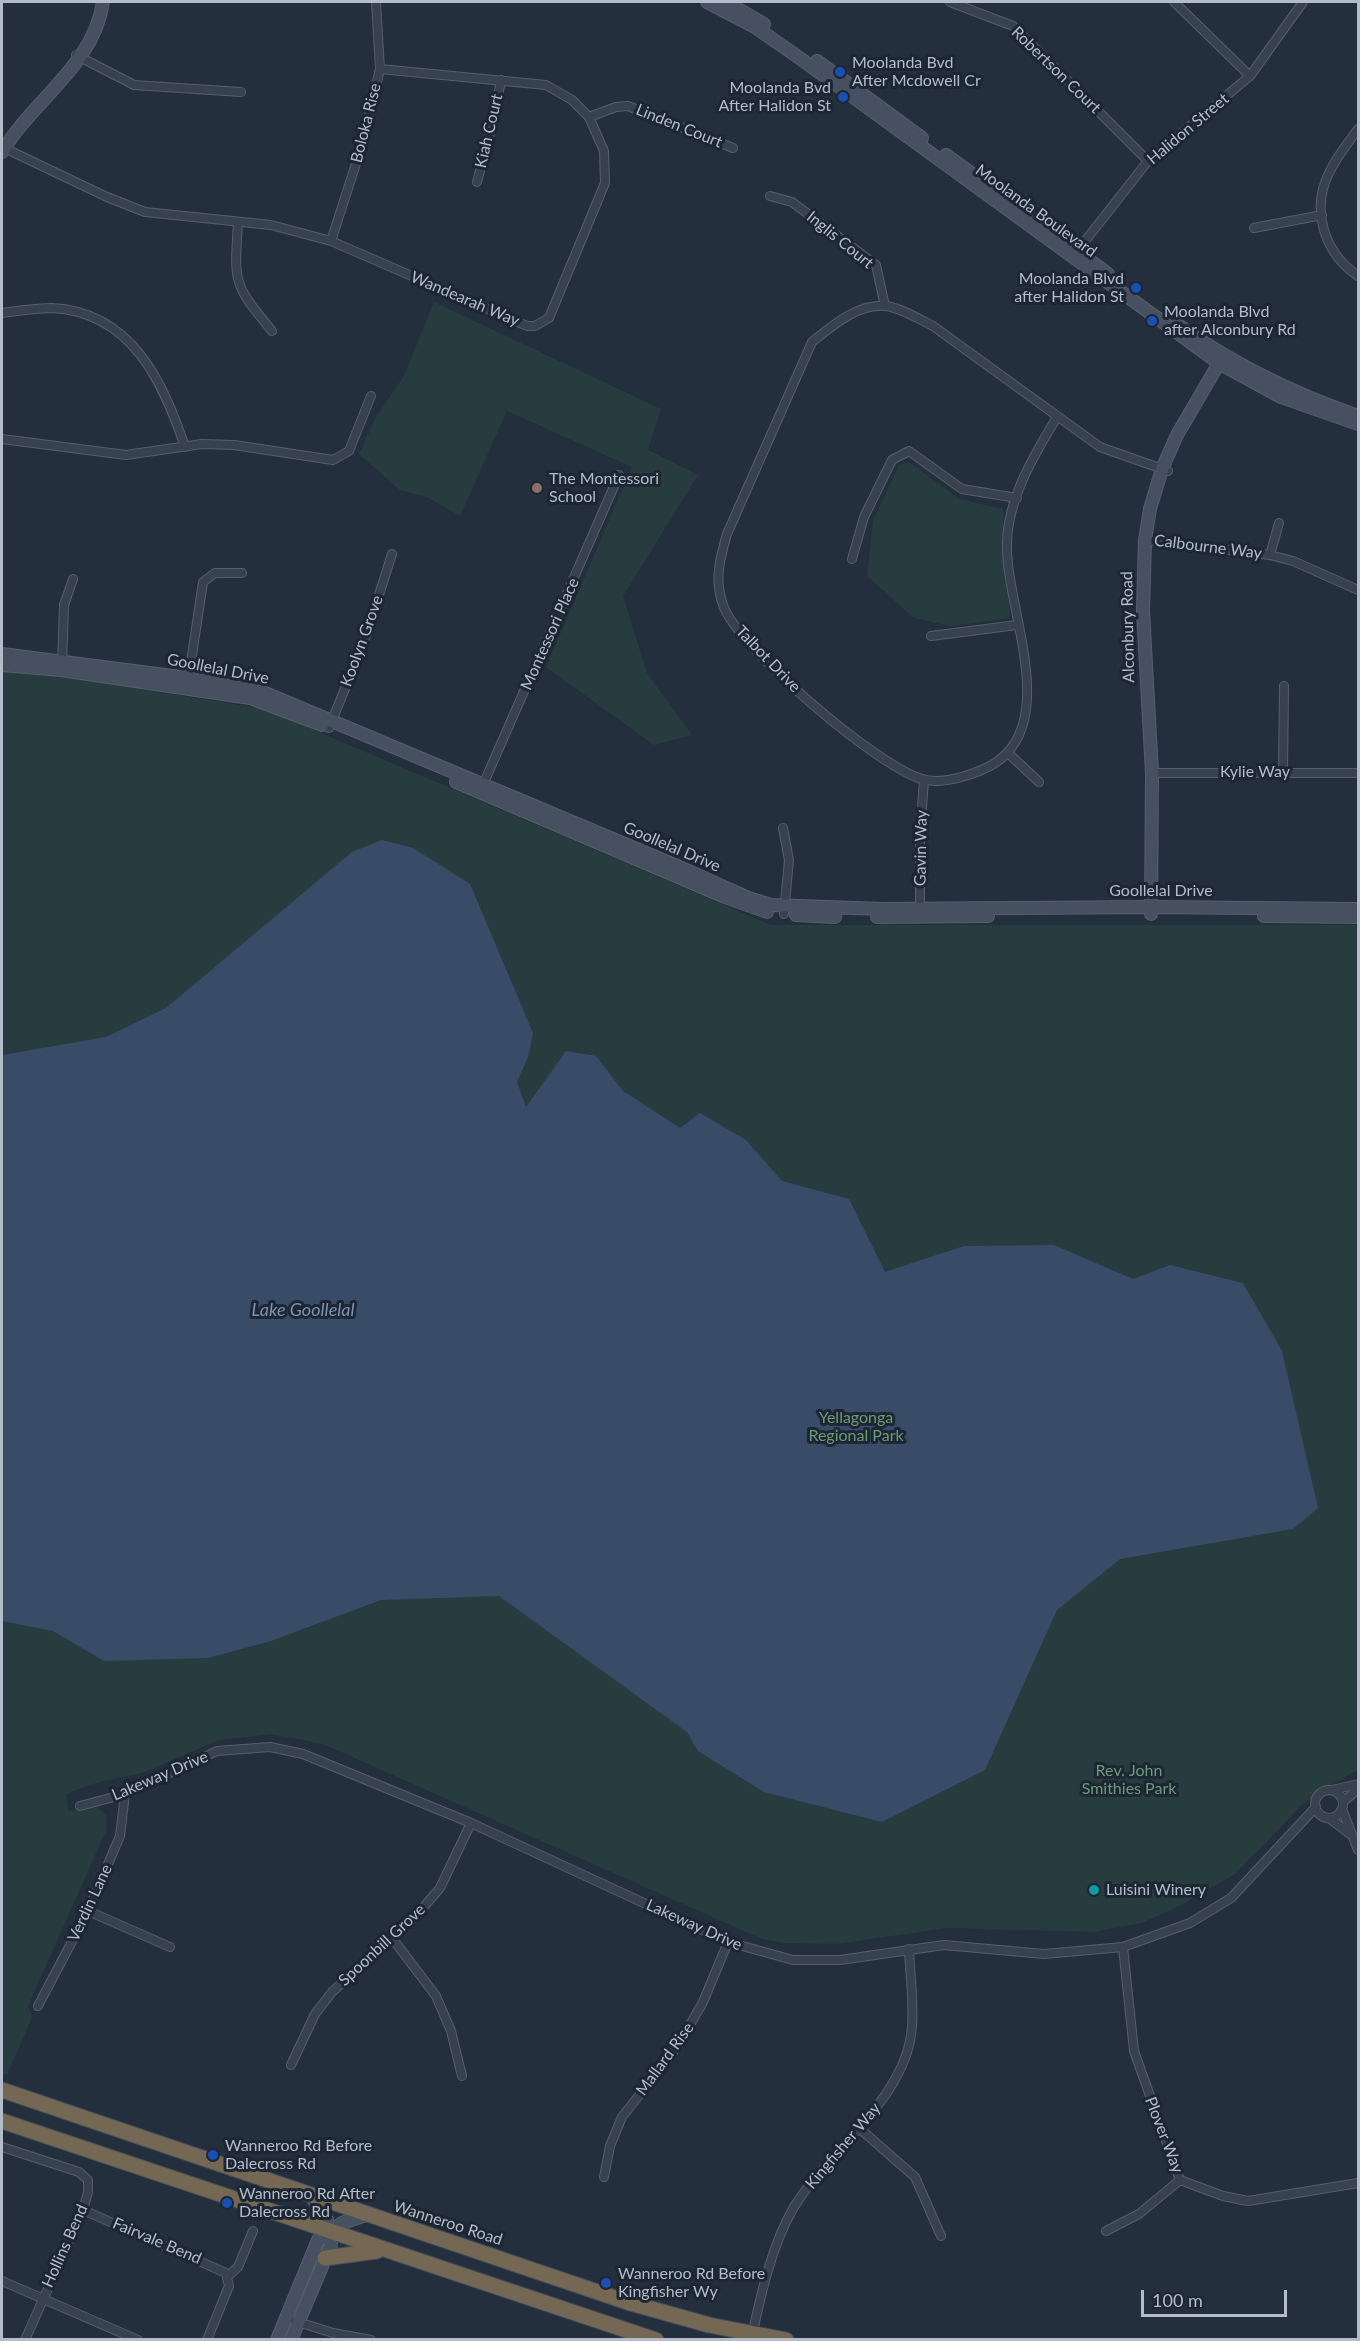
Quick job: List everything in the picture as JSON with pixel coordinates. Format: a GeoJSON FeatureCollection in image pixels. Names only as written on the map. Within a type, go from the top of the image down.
{"type":"FeatureCollection","features":[{"type":"Feature","properties":{"kind":"highway","name":"Wanneroo Road"},"geometry":{"type":"LineString","coordinates":[[2,2090],[627,2302],[751,2337],[786,2340]]}},
{"type":"Feature","properties":{"kind":"highway"},"geometry":{"type":"LineString","coordinates":[[2,2121],[656,2340]]}},
{"type":"Feature","properties":{"kind":"highway"},"geometry":{"type":"LineString","coordinates":[[325,2258],[335,2254],[386,2251]]}},
{"type":"Feature","properties":{"kind":"street"},"geometry":{"type":"LineString","coordinates":[[77,56],[90,30],[96,2]]}},
{"type":"Feature","properties":{"kind":"street"},"geometry":{"type":"LineString","coordinates":[[2,147],[96,32],[103,2]]}},
{"type":"Feature","properties":{"kind":"street","name":"Boloka Rise"},"geometry":{"type":"LineString","coordinates":[[331,242],[362,145],[380,69],[376,2]]}},
{"type":"Feature","properties":{"kind":"street","name":"Moolanda Boulevard"},"geometry":{"type":"LineString","coordinates":[[707,2],[754,27],[801,59],[1224,361],[1281,397],[1359,424]]}},
{"type":"Feature","properties":{"kind":"street","name":"Moolanda Boulevard"},"geometry":{"type":"LineString","coordinates":[[726,2],[752,16],[834,72],[1075,255]]}},
{"type":"Feature","properties":{"kind":"street","name":"Robertson Court"},"geometry":{"type":"LineString","coordinates":[[950,2],[1013,26],[1148,161]]}},
{"type":"Feature","properties":{"kind":"street"},"geometry":{"type":"LineString","coordinates":[[1174,2],[1251,76]]}},
{"type":"Feature","properties":{"kind":"street","name":"Halidon Street"},"geometry":{"type":"LineString","coordinates":[[1075,255],[1148,161],[1251,76],[1303,2]]}},
{"type":"Feature","properties":{"kind":"street"},"geometry":{"type":"LineString","coordinates":[[77,56],[134,85],[242,92]]}},
{"type":"Feature","properties":{"kind":"street","name":"Wandearah Way"},"geometry":{"type":"LineString","coordinates":[[2,147],[107,198],[146,212],[294,229],[331,242],[527,326],[543,322],[549,318],[605,183],[604,151],[590,117],[558,90],[532,82],[380,69]]}},
{"type":"Feature","properties":{"kind":"street","name":"Kiah Court"},"geometry":{"type":"LineString","coordinates":[[477,182],[494,118],[501,80]]}},
{"type":"Feature","properties":{"kind":"street","name":"Linden Court"},"geometry":{"type":"LineString","coordinates":[[590,117],[616,107],[628,106],[733,148]]}},
{"type":"Feature","properties":{"kind":"street"},"geometry":{"type":"LineString","coordinates":[[1359,129],[1330,171],[1320,202],[1323,232],[1329,244],[1348,269],[1359,276]]}},
{"type":"Feature","properties":{"kind":"street","name":"Inglis Court"},"geometry":{"type":"LineString","coordinates":[[770,196],[792,202],[876,265],[885,306]]}},
{"type":"Feature","properties":{"kind":"street"},"geometry":{"type":"LineString","coordinates":[[1254,228],[1322,215]]}},
{"type":"Feature","properties":{"kind":"street"},"geometry":{"type":"LineString","coordinates":[[238,223],[236,260],[238,285],[246,301],[272,331]]}},
{"type":"Feature","properties":{"kind":"street"},"geometry":{"type":"LineString","coordinates":[[885,306],[933,326],[1100,447],[1165,470]]}},
{"type":"Feature","properties":{"kind":"street","name":"Talbot Drive"},"geometry":{"type":"LineString","coordinates":[[885,306],[867,308],[839,320],[812,342],[728,534],[718,564],[723,605],[731,620],[783,678],[896,769],[924,780],[954,778],[975,773],[992,765],[1008,753]]}},
{"type":"Feature","properties":{"kind":"street"},"geometry":{"type":"LineString","coordinates":[[2,313],[52,308],[90,316],[113,330],[152,369],[168,398],[185,447]]}},
{"type":"Feature","properties":{"kind":"street","name":"Moolanda Boulevard"},"geometry":{"type":"LineString","coordinates":[[1224,361],[1314,400],[1359,416]]}},
{"type":"Feature","properties":{"kind":"street","name":"Alconbury Road"},"geometry":{"type":"LineString","coordinates":[[1155,911],[1155,773],[1143,611],[1150,509],[1165,470],[1224,361]]}},
{"type":"Feature","properties":{"kind":"street"},"geometry":{"type":"LineString","coordinates":[[2,439],[126,455],[185,447],[234,445],[333,460],[349,451],[371,396]]}},
{"type":"Feature","properties":{"kind":"street"},"geometry":{"type":"LineString","coordinates":[[1039,782],[1008,753],[1025,718],[1028,702],[1025,664],[1017,625],[1006,543],[1017,498],[1034,456],[1057,417]]}},
{"type":"Feature","properties":{"kind":"street"},"geometry":{"type":"LineString","coordinates":[[852,559],[864,517],[892,460],[901,453],[909,451],[962,489],[1017,498]]}},
{"type":"Feature","properties":{"kind":"street","name":"Montessori Place"},"geometry":{"type":"LineString","coordinates":[[481,789],[619,475]]}},
{"type":"Feature","properties":{"kind":"street","name":"Calbourne Way"},"geometry":{"type":"LineString","coordinates":[[1270,555],[1279,523]]}},
{"type":"Feature","properties":{"kind":"street","name":"Calbourne Way"},"geometry":{"type":"LineString","coordinates":[[1148,540],[1270,555],[1293,561],[1359,590]]}},
{"type":"Feature","properties":{"kind":"street","name":"Koolyn Grove"},"geometry":{"type":"LineString","coordinates":[[330,724],[364,642],[392,554]]}},
{"type":"Feature","properties":{"kind":"street"},"geometry":{"type":"LineString","coordinates":[[188,683],[203,582],[215,573],[242,573]]}},
{"type":"Feature","properties":{"kind":"street"},"geometry":{"type":"LineString","coordinates":[[62,666],[64,605],[73,579]]}},
{"type":"Feature","properties":{"kind":"street"},"geometry":{"type":"LineString","coordinates":[[931,636],[1017,625]]}},
{"type":"Feature","properties":{"kind":"street","name":"Goollelal Drive"},"geometry":{"type":"LineString","coordinates":[[2,654],[62,666],[265,693],[330,724],[481,789],[748,898],[784,910],[882,909],[920,912],[1359,909]]}},
{"type":"Feature","properties":{"kind":"street","name":"Goollelal Drive"},"geometry":{"type":"LineString","coordinates":[[2,664],[62,666]]}},
{"type":"Feature","properties":{"kind":"street"},"geometry":{"type":"LineString","coordinates":[[1283,772],[1284,686]]}},
{"type":"Feature","properties":{"kind":"street","name":"Kylie Way"},"geometry":{"type":"LineString","coordinates":[[1155,773],[1359,773]]}},
{"type":"Feature","properties":{"kind":"street","name":"Gavin Way"},"geometry":{"type":"LineString","coordinates":[[920,912],[924,780]]}},
{"type":"Feature","properties":{"kind":"street"},"geometry":{"type":"LineString","coordinates":[[783,828],[789,860],[784,910]]}},
{"type":"Feature","properties":{"kind":"street","name":"Goollelal Drive"},"geometry":{"type":"LineString","coordinates":[[1155,911],[1359,917]]}},
{"type":"Feature","properties":{"kind":"street","name":"Lakeway Drive"},"geometry":{"type":"LineString","coordinates":[[80,1806],[125,1794],[218,1751],[270,1747],[303,1754],[471,1823],[728,1942],[793,1960],[840,1960],[944,1945],[1044,1954],[1123,1947],[1190,1923],[1231,1898],[1316,1807]]}},
{"type":"Feature","properties":{"kind":"street"},"geometry":{"type":"LineString","coordinates":[[1351,1834],[1326,1817],[1316,1807],[1318,1795],[1359,1784]]}},
{"type":"Feature","properties":{"kind":"street"},"geometry":{"type":"LineString","coordinates":[[1326,1817],[1338,1815],[1343,1805],[1359,1789]]}},
{"type":"Feature","properties":{"kind":"street"},"geometry":{"type":"LineString","coordinates":[[1331,1790],[1340,1794],[1351,1834],[1359,1850]]}},
{"type":"Feature","properties":{"kind":"street","name":"Verdin Lane"},"geometry":{"type":"LineString","coordinates":[[38,2006],[88,1911],[120,1836],[125,1794]]}},
{"type":"Feature","properties":{"kind":"street","name":"Lakeway Drive"},"geometry":{"type":"LineString","coordinates":[[1303,1822],[1326,1817]]}},
{"type":"Feature","properties":{"kind":"street","name":"Spoonbill Grove"},"geometry":{"type":"LineString","coordinates":[[291,2065],[315,2014],[332,1992],[415,1917],[440,1888],[471,1823]]}},
{"type":"Feature","properties":{"kind":"street"},"geometry":{"type":"LineString","coordinates":[[88,1911],[170,1947]]}},
{"type":"Feature","properties":{"kind":"street"},"geometry":{"type":"LineString","coordinates":[[392,1938],[436,1996],[451,2031],[462,2076]]}},
{"type":"Feature","properties":{"kind":"street","name":"Mallard Rise"},"geometry":{"type":"LineString","coordinates":[[604,2177],[610,2146],[622,2117],[678,2046],[703,2002],[728,1942]]}},
{"type":"Feature","properties":{"kind":"street","name":"Plover Way"},"geometry":{"type":"LineString","coordinates":[[1123,1947],[1134,2051],[1180,2180],[1223,2196],[1248,2201],[1359,2183]]}},
{"type":"Feature","properties":{"kind":"street","name":"Kingfisher Way"},"geometry":{"type":"LineString","coordinates":[[751,2337],[774,2257],[793,2209],[824,2165],[859,2128],[888,2091],[905,2055],[912,2028],[909,1949]]}},
{"type":"Feature","properties":{"kind":"street"},"geometry":{"type":"LineString","coordinates":[[859,2128],[915,2177],[941,2236]]}},
{"type":"Feature","properties":{"kind":"street","name":"Hollins Bend"},"geometry":{"type":"LineString","coordinates":[[2,2147],[79,2172],[88,2180],[88,2192],[83,2210],[25,2340]]}},
{"type":"Feature","properties":{"kind":"street"},"geometry":{"type":"LineString","coordinates":[[1106,2231],[1139,2214],[1180,2180]]}},
{"type":"Feature","properties":{"kind":"street"},"geometry":{"type":"LineString","coordinates":[[277,2340],[292,2320],[331,2245],[327,2220],[311,2196]]}},
{"type":"Feature","properties":{"kind":"street","name":"Fairvale Bend"},"geometry":{"type":"LineString","coordinates":[[83,2210],[218,2267],[228,2276]]}},
{"type":"Feature","properties":{"kind":"street"},"geometry":{"type":"LineString","coordinates":[[291,2340],[292,2320],[318,2240],[342,2223],[366,2215]]}},
{"type":"Feature","properties":{"kind":"street"},"geometry":{"type":"LineString","coordinates":[[207,2340],[229,2286],[228,2276],[238,2267],[254,2231]]}},
{"type":"Feature","properties":{"kind":"street"},"geometry":{"type":"LineString","coordinates":[[2,2280],[138,2340]]}},
{"type":"Feature","properties":{"kind":"street"},"geometry":{"type":"LineString","coordinates":[[292,2320],[333,2333],[370,2340]]}},
{"type":"Feature","properties":{"kind":"green space"},"geometry":{"type":"Polygon","coordinates":[[[434,302],[661,409],[648,450],[698,475],[623,596],[647,673],[692,735],[654,745],[546,667],[632,467],[507,411],[460,516],[427,497],[400,490],[359,454],[376,417],[404,376],[434,302]]]}},
{"type":"Feature","properties":{"kind":"green space"},"geometry":{"type":"Polygon","coordinates":[[[909,462],[959,499],[1003,509],[1010,618],[950,626],[914,618],[867,576],[873,521],[899,465],[909,462]]]}},
{"type":"Feature","properties":{"kind":"green space","name":"Yellagonga Regional Park"},"geometry":{"type":"Polygon","coordinates":[[[2,667],[265,709],[771,925],[1358,925],[1358,1771],[1351,1773],[1303,1804],[1234,1875],[1179,1906],[1142,1923],[1093,1932],[948,1928],[836,1944],[785,1943],[762,1939],[323,1744],[273,1734],[219,1740],[142,1773],[99,1782],[66,1794],[68,1811],[97,1807],[106,1815],[106,1831],[28,2006],[32,2018],[7,2075],[2,2073],[2,667]]]}},
{"type":"Feature","properties":{"kind":"water","name":"Lake Goollelal"},"geometry":{"type":"Polygon","coordinates":[[[382,840],[413,848],[470,884],[533,1033],[528,1057],[517,1082],[526,1107],[566,1051],[596,1056],[623,1091],[680,1128],[700,1113],[746,1140],[782,1181],[849,1199],[885,1272],[964,1246],[1054,1245],[1133,1279],[1170,1265],[1243,1283],[1282,1351],[1318,1508],[1293,1529],[1120,1559],[1057,1610],[985,1770],[882,1822],[764,1792],[698,1751],[687,1732],[499,1596],[381,1600],[271,1641],[208,1658],[104,1661],[53,1631],[2,1621],[2,1055],[106,1037],[166,1008],[352,852],[382,840]]]}},
{"type":"Feature","properties":{"kind":"place","name":"Moolanda Bvd After Mcdowell Cr"},"geometry":{"type":"Point","coordinates":[840,72]}},
{"type":"Feature","properties":{"kind":"place","name":"Moolanda Bvd After Halidon St"},"geometry":{"type":"Point","coordinates":[843,97]}},
{"type":"Feature","properties":{"kind":"place","name":"Moolanda Blvd after Halidon St"},"geometry":{"type":"Point","coordinates":[1136,288]}},
{"type":"Feature","properties":{"kind":"place","name":"Moolanda Blvd after Alconbury Rd"},"geometry":{"type":"Point","coordinates":[1152,321]}},
{"type":"Feature","properties":{"kind":"place","name":"The Montessori School"},"geometry":{"type":"Point","coordinates":[537,488]}},
{"type":"Feature","properties":{"kind":"place","name":"Luisini Winery"},"geometry":{"type":"Point","coordinates":[1094,1890]}},
{"type":"Feature","properties":{"kind":"place","name":"Wanneroo Rd Before Dalecross Rd"},"geometry":{"type":"Point","coordinates":[213,2155]}},
{"type":"Feature","properties":{"kind":"place","name":"Wanneroo Rd After Dalecross Rd"},"geometry":{"type":"Point","coordinates":[227,2203]}},
{"type":"Feature","properties":{"kind":"place","name":"Wanneroo Rd Before Kingfisher Wy"},"geometry":{"type":"Point","coordinates":[606,2283]}},
{"type":"Feature","properties":{"kind":"park label","name":"Rev. John Smithies Park"},"geometry":{"type":"Point","coordinates":[1129,1780]}}]}
